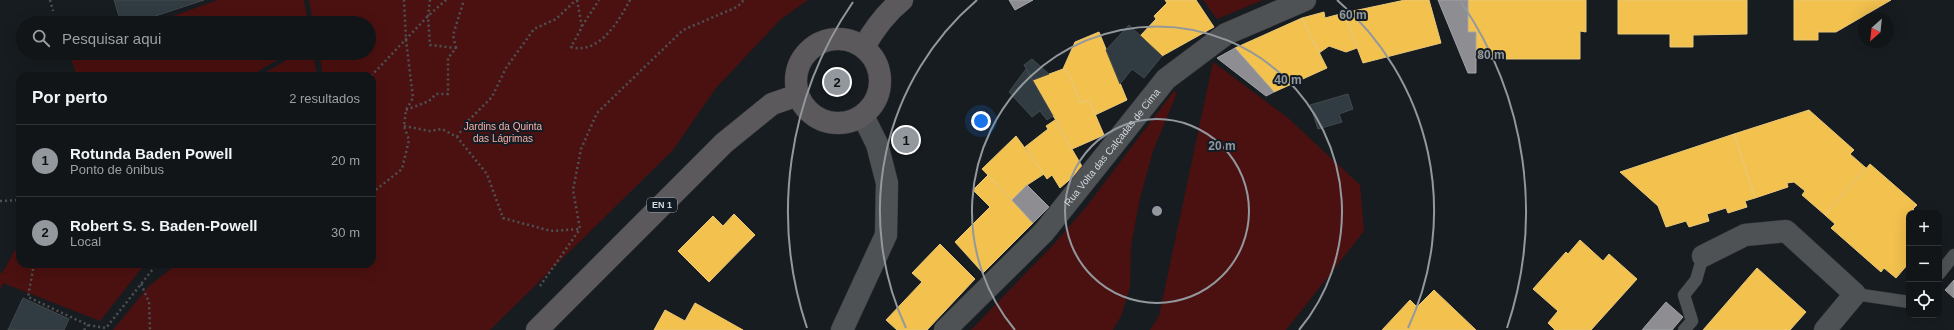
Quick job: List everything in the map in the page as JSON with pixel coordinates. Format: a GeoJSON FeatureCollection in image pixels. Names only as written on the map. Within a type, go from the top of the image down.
{"type":"FeatureCollection","features":[{"type":"Feature","properties":{"kind":"main road"},"geometry":{"type":"LineString","coordinates":[[864,47],[879,23],[902,0]]}},
{"type":"Feature","properties":{"kind":"main road"},"geometry":{"type":"LineString","coordinates":[[838,38],[850,40],[864,47],[877,63],[880,74],[881,86],[875,103],[863,116],[850,122],[837,124],[823,121],[811,114],[801,103],[798,94],[796,74],[806,53],[815,45],[826,40],[838,38]]}},
{"type":"Feature","properties":{"kind":"main road","name":"EN 1"},"geometry":{"type":"LineString","coordinates":[[537,330],[724,144],[772,104],[798,94]]}},
{"type":"Feature","properties":{"kind":"street","name":"Rua Volta das Calçadas de Cima"},"geometry":{"type":"LineString","coordinates":[[945,330],[1044,232],[1166,79],[1226,34],[1305,0]]}},
{"type":"Feature","properties":{"kind":"street"},"geometry":{"type":"LineString","coordinates":[[842,330],[886,236],[886,183],[877,144],[863,116]]}},
{"type":"Feature","properties":{"kind":"street"},"geometry":{"type":"LineString","coordinates":[[1703,256],[1745,235],[1786,231],[1855,294],[1825,330]]}},
{"type":"Feature","properties":{"kind":"lane"},"geometry":{"type":"LineString","coordinates":[[1942,270],[1954,255]]}},
{"type":"Feature","properties":{"kind":"lane"},"geometry":{"type":"LineString","coordinates":[[1684,330],[1692,321],[1684,295],[1696,280],[1703,256]]}},
{"type":"Feature","properties":{"kind":"lane"},"geometry":{"type":"LineString","coordinates":[[1855,294],[1906,302]]}},
{"type":"Feature","properties":{"kind":"path"},"geometry":{"type":"LineString","coordinates":[[50,0],[53,11]]}},
{"type":"Feature","properties":{"kind":"path"},"geometry":{"type":"LineString","coordinates":[[376,190],[402,169],[409,140],[404,126],[406,110],[413,98],[406,40],[404,0]]}},
{"type":"Feature","properties":{"kind":"path"},"geometry":{"type":"LineString","coordinates":[[430,0],[428,16],[430,45],[456,48]]}},
{"type":"Feature","properties":{"kind":"path"},"geometry":{"type":"LineString","coordinates":[[375,72],[428,16],[446,0]]}},
{"type":"Feature","properties":{"kind":"path"},"geometry":{"type":"LineString","coordinates":[[456,48],[453,35],[464,0]]}},
{"type":"Feature","properties":{"kind":"path"},"geometry":{"type":"LineString","coordinates":[[577,0],[582,27]]}},
{"type":"Feature","properties":{"kind":"path"},"geometry":{"type":"LineString","coordinates":[[457,137],[466,123],[492,97],[506,68],[534,29],[556,19],[577,0]]}},
{"type":"Feature","properties":{"kind":"path"},"geometry":{"type":"LineString","coordinates":[[599,0],[571,47],[580,49],[604,39],[630,0]]}},
{"type":"Feature","properties":{"kind":"path"},"geometry":{"type":"LineString","coordinates":[[737,7],[738,0]]}},
{"type":"Feature","properties":{"kind":"path"},"geometry":{"type":"LineString","coordinates":[[404,126],[430,131],[442,129],[457,137],[487,174],[503,218],[551,231],[580,229],[573,190],[581,149],[597,113],[683,30],[737,7],[744,0]]}},
{"type":"Feature","properties":{"kind":"path"},"geometry":{"type":"LineString","coordinates":[[406,110],[430,101],[436,94],[448,94],[448,58],[456,48]]}},
{"type":"Feature","properties":{"kind":"path"},"geometry":{"type":"LineString","coordinates":[[0,201],[16,200]]}},
{"type":"Feature","properties":{"kind":"path"},"geometry":{"type":"LineString","coordinates":[[33,268],[28,297],[88,325],[106,328],[154,268]]}},
{"type":"Feature","properties":{"kind":"path"},"geometry":{"type":"LineString","coordinates":[[141,284],[149,302],[150,330]]}},
{"type":"Feature","properties":{"kind":"path"},"geometry":{"type":"LineString","coordinates":[[84,330],[88,325]]}},
{"type":"Feature","properties":{"kind":"green space"},"geometry":{"type":"Polygon","coordinates":[[[218,0],[304,0],[307,16],[173,16],[218,0]]]}},
{"type":"Feature","properties":{"kind":"green space","name":"Jardins da Quinta das Lágrimas"},"geometry":{"type":"Polygon","coordinates":[[[309,0],[808,0],[781,19],[716,88],[673,150],[490,330],[113,330],[149,286],[172,268],[376,268],[376,72],[322,72],[320,60],[376,60],[376,16],[312,16],[309,0]]]}},
{"type":"Feature","properties":{"kind":"green space"},"geometry":{"type":"Polygon","coordinates":[[[1203,0],[1263,0],[1217,19],[1203,0]]]}},
{"type":"Feature","properties":{"kind":"green space"},"geometry":{"type":"Polygon","coordinates":[[[71,60],[277,60],[257,72],[76,72],[71,60]]]}},
{"type":"Feature","properties":{"kind":"green space"},"geometry":{"type":"Polygon","coordinates":[[[287,60],[314,60],[316,72],[266,72],[287,60]]]}},
{"type":"Feature","properties":{"kind":"green space"},"geometry":{"type":"Polygon","coordinates":[[[1213,62],[1288,118],[1360,185],[1364,231],[1286,330],[1150,330],[1159,316],[1213,62]]]}},
{"type":"Feature","properties":{"kind":"green space"},"geometry":{"type":"Polygon","coordinates":[[[1174,91],[1177,93],[1153,151],[1140,198],[1131,246],[1130,287],[1121,316],[1113,330],[971,330],[1054,244],[1086,207],[1174,91]]]}},
{"type":"Feature","properties":{"kind":"green space"},"geometry":{"type":"Polygon","coordinates":[[[16,249],[16,268],[142,268],[100,321],[3,283],[0,290],[0,273],[2,273],[16,249]]]}},
{"type":"Feature","properties":{"kind":"building: Moradias"},"geometry":{"type":"Polygon","coordinates":[[[1165,0],[1196,0],[1214,27],[1162,56],[1140,36],[1156,19],[1154,16],[1167,3],[1165,0]]]}},
{"type":"Feature","properties":{"kind":"building: Moradias"},"geometry":{"type":"Polygon","coordinates":[[[1405,0],[1429,0],[1441,43],[1363,63],[1344,13],[1405,0]]]}},
{"type":"Feature","properties":{"kind":"building: Moradias"},"geometry":{"type":"Polygon","coordinates":[[[1468,0],[1586,0],[1586,32],[1580,31],[1580,59],[1476,59],[1476,32],[1468,32],[1468,0]]]}},
{"type":"Feature","properties":{"kind":"building: Moradias"},"geometry":{"type":"Polygon","coordinates":[[[1618,0],[1747,0],[1747,34],[1693,35],[1693,47],[1670,47],[1670,34],[1618,34],[1618,0]]]}},
{"type":"Feature","properties":{"kind":"building: Moradias"},"geometry":{"type":"Polygon","coordinates":[[[1794,0],[1891,0],[1870,12],[1858,12],[1858,19],[1836,32],[1818,32],[1818,40],[1794,40],[1794,0]]]}},
{"type":"Feature","properties":{"kind":"building: Moradias"},"geometry":{"type":"Polygon","coordinates":[[[1324,12],[1325,18],[1344,13],[1357,48],[1346,52],[1329,46],[1319,53],[1302,18],[1324,12]]]}},
{"type":"Feature","properties":{"kind":"building: Moradias"},"geometry":{"type":"Polygon","coordinates":[[[1302,18],[1327,68],[1274,92],[1235,48],[1302,18]]]}},
{"type":"Feature","properties":{"kind":"building: Moradias"},"geometry":{"type":"Polygon","coordinates":[[[1099,32],[1127,100],[1095,115],[1089,100],[1080,103],[1069,74],[1063,69],[1075,42],[1099,32]]]}},
{"type":"Feature","properties":{"kind":"building: Moradias"},"geometry":{"type":"Polygon","coordinates":[[[1063,69],[1069,74],[1080,103],[1089,100],[1104,135],[1072,149],[1033,80],[1063,69]]]}},
{"type":"Feature","properties":{"kind":"building: Moradias"},"geometry":{"type":"Polygon","coordinates":[[[1809,110],[1854,150],[1850,154],[1866,168],[1825,215],[1802,195],[1805,191],[1794,182],[1787,183],[1788,187],[1755,198],[1734,134],[1809,110]]]}},
{"type":"Feature","properties":{"kind":"building: Moradias"},"geometry":{"type":"Polygon","coordinates":[[[1055,120],[1083,168],[1060,188],[1052,175],[1047,179],[1025,147],[1048,129],[1046,126],[1055,120]]]}},
{"type":"Feature","properties":{"kind":"building: Moradias"},"geometry":{"type":"Polygon","coordinates":[[[1734,134],[1755,198],[1745,201],[1747,207],[1728,213],[1726,208],[1707,214],[1709,221],[1689,227],[1686,221],[1666,227],[1658,206],[1620,172],[1734,134]]]}},
{"type":"Feature","properties":{"kind":"building: Moradias"},"geometry":{"type":"Polygon","coordinates":[[[1016,136],[1044,174],[1027,185],[1012,200],[982,169],[1016,136]]]}},
{"type":"Feature","properties":{"kind":"building: Moradias"},"geometry":{"type":"Polygon","coordinates":[[[1870,164],[1917,205],[1913,209],[1914,210],[1906,210],[1906,266],[1896,278],[1884,268],[1881,272],[1831,228],[1835,224],[1825,215],[1870,164]]]}},
{"type":"Feature","properties":{"kind":"building: Moradias"},"geometry":{"type":"Polygon","coordinates":[[[988,175],[1033,223],[983,273],[955,242],[990,207],[973,190],[988,175]]]}},
{"type":"Feature","properties":{"kind":"building: Moradias"},"geometry":{"type":"Polygon","coordinates":[[[734,214],[755,235],[709,282],[678,251],[713,216],[723,226],[734,214]]]}},
{"type":"Feature","properties":{"kind":"building: Moradias"},"geometry":{"type":"Polygon","coordinates":[[[1580,240],[1603,261],[1609,254],[1637,279],[1591,330],[1555,330],[1548,323],[1558,311],[1533,289],[1566,252],[1568,254],[1580,240]]]}},
{"type":"Feature","properties":{"kind":"building: Moradias"},"geometry":{"type":"Polygon","coordinates":[[[940,244],[975,279],[927,330],[897,330],[886,320],[922,282],[912,273],[940,244]]]}},
{"type":"Feature","properties":{"kind":"building: Moradias"},"geometry":{"type":"Polygon","coordinates":[[[1757,268],[1806,312],[1790,330],[1703,330],[1757,268]]]}},
{"type":"Feature","properties":{"kind":"building: Moradias"},"geometry":{"type":"Polygon","coordinates":[[[1434,290],[1476,330],[1382,330],[1410,300],[1417,307],[1434,290]]]}},
{"type":"Feature","properties":{"kind":"building: Moradias"},"geometry":{"type":"Polygon","coordinates":[[[695,303],[743,330],[654,330],[665,310],[685,321],[695,303]]]}},
{"type":"Feature","properties":{"kind":"building: Indústria"},"geometry":{"type":"Polygon","coordinates":[[[1009,0],[1033,0],[1015,10],[1009,0]]]}},
{"type":"Feature","properties":{"kind":"building: Indústria"},"geometry":{"type":"Polygon","coordinates":[[[1438,0],[1468,0],[1468,32],[1476,32],[1476,73],[1468,73],[1438,0]]]}},
{"type":"Feature","properties":{"kind":"building: Indústria"},"geometry":{"type":"Polygon","coordinates":[[[1235,48],[1274,92],[1266,96],[1217,58],[1235,48]]]}},
{"type":"Feature","properties":{"kind":"building: Indústria"},"geometry":{"type":"Polygon","coordinates":[[[1027,185],[1049,207],[1033,223],[1012,200],[1027,185]]]}},
{"type":"Feature","properties":{"kind":"building: Indústria"},"geometry":{"type":"Polygon","coordinates":[[[1954,280],[1954,298],[1945,290],[1954,280]]]}},
{"type":"Feature","properties":{"kind":"building: Indústria"},"geometry":{"type":"Polygon","coordinates":[[[1666,302],[1683,317],[1672,330],[1642,330],[1666,302]]]}},
{"type":"Feature","properties":{"kind":"building: Outros"},"geometry":{"type":"Polygon","coordinates":[[[114,0],[204,0],[155,16],[119,16],[114,0]]]}},
{"type":"Feature","properties":{"kind":"building: Outros"},"geometry":{"type":"Polygon","coordinates":[[[1129,25],[1162,56],[1144,78],[1132,69],[1120,84],[1106,50],[1129,25]]]}},
{"type":"Feature","properties":{"kind":"building: Outros"},"geometry":{"type":"Polygon","coordinates":[[[1032,59],[1049,74],[1033,80],[1024,65],[1032,59]]]}},
{"type":"Feature","properties":{"kind":"building: Outros"},"geometry":{"type":"Polygon","coordinates":[[[1026,69],[1053,116],[1047,120],[1040,111],[1032,117],[1009,92],[1026,69]]]}},
{"type":"Feature","properties":{"kind":"building: Outros"},"geometry":{"type":"Polygon","coordinates":[[[1348,94],[1353,109],[1339,114],[1342,122],[1318,129],[1310,105],[1348,94]]]}},
{"type":"Feature","properties":{"kind":"building: Outros"},"geometry":{"type":"Polygon","coordinates":[[[23,298],[69,319],[64,330],[8,330],[23,298]]]}},
{"type":"Feature","properties":{"kind":"place","name":"Robert S. S. Baden-Powell"},"geometry":{"type":"Point","coordinates":[837,82]}},
{"type":"Feature","properties":{"kind":"place","name":"Rotunda Baden Powell"},"geometry":{"type":"Point","coordinates":[906,140]}}]}
